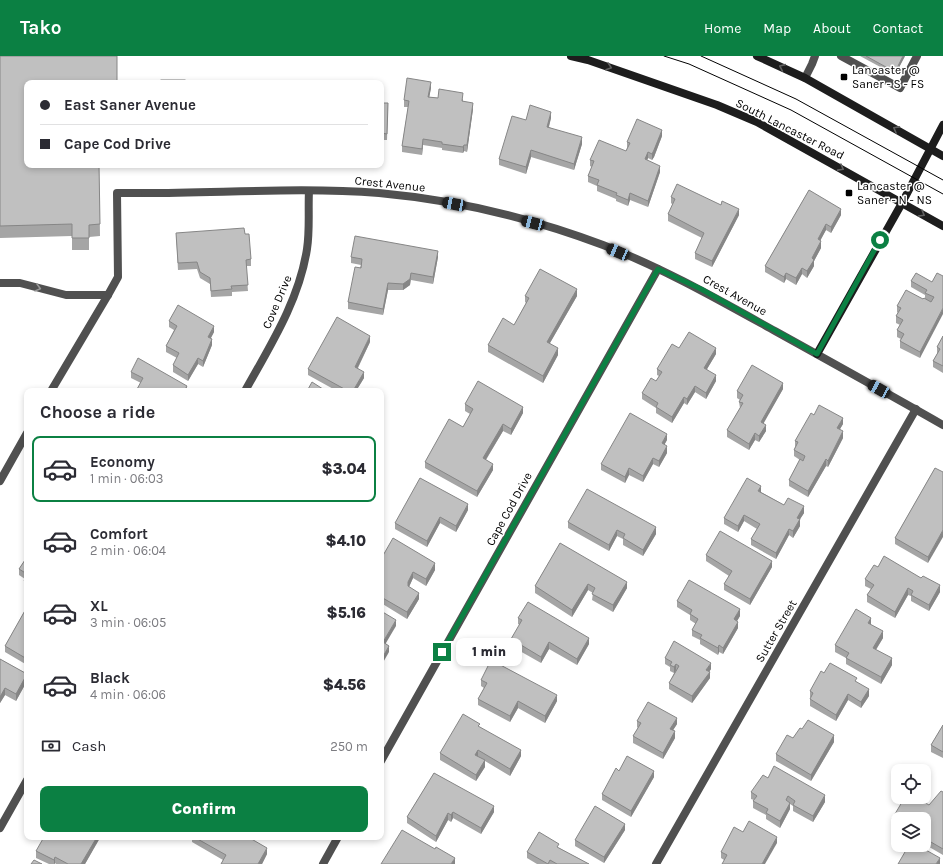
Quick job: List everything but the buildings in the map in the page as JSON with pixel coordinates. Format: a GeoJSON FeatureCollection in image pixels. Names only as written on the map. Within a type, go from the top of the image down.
{"type":"FeatureCollection","features":[{"type":"Feature","properties":{"kind":"main road","name":"South Lancaster Road"},"geometry":{"type":"LineString","coordinates":[[571,56],[588,60],[710,102],[757,122],[943,226]]}},
{"type":"Feature","properties":{"kind":"main road"},"geometry":{"type":"LineString","coordinates":[[757,56],[805,78],[943,156]]}},
{"type":"Feature","properties":{"kind":"main road"},"geometry":{"type":"LineString","coordinates":[[817,354],[943,125]]}},
{"type":"Feature","properties":{"kind":"street"},"geometry":{"type":"LineString","coordinates":[[805,78],[815,56]]}},
{"type":"Feature","properties":{"kind":"street"},"geometry":{"type":"LineString","coordinates":[[844,57],[900,88],[917,56]]}},
{"type":"Feature","properties":{"kind":"street"},"geometry":{"type":"LineString","coordinates":[[872,73],[876,65]]}},
{"type":"Feature","properties":{"kind":"street","name":"Crest Avenue"},"geometry":{"type":"LineString","coordinates":[[108,295],[118,277],[117,194],[309,191],[379,193],[441,202],[495,213],[558,230],[605,246],[658,269],[701,289],[943,425]]}},
{"type":"Feature","properties":{"kind":"street","name":"Cove Drive"},"geometry":{"type":"LineString","coordinates":[[247,388],[279,330],[299,285],[307,248],[309,191]]}},
{"type":"Feature","properties":{"kind":"street","name":"Cape Cod Drive"},"geometry":{"type":"LineString","coordinates":[[384,756],[658,269]]}},
{"type":"Feature","properties":{"kind":"street"},"geometry":{"type":"LineString","coordinates":[[0,283],[20,283],[66,295],[108,295]]}},
{"type":"Feature","properties":{"kind":"street"},"geometry":{"type":"LineString","coordinates":[[53,388],[108,295]]}},
{"type":"Feature","properties":{"kind":"street","name":"Sutter Street"},"geometry":{"type":"LineString","coordinates":[[656,864],[916,409]]}},
{"type":"Feature","properties":{"kind":"street"},"geometry":{"type":"LineString","coordinates":[[0,482],[24,438]]}},
{"type":"Feature","properties":{"kind":"street"},"geometry":{"type":"LineString","coordinates":[[0,828],[24,785]]}},
{"type":"Feature","properties":{"kind":"street"},"geometry":{"type":"LineString","coordinates":[[323,864],[336,840]]}},
{"type":"Feature","properties":{"kind":"tram line"},"geometry":{"type":"LineString","coordinates":[[664,56],[689,64],[791,110],[943,194]]}},
{"type":"Feature","properties":{"kind":"tram line"},"geometry":{"type":"LineString","coordinates":[[701,56],[796,99],[943,180]]}},
{"type":"Feature","properties":{"kind":"place","name":"Lancaster @ Saner - S - FS"},"geometry":{"type":"Point","coordinates":[844,77]}},
{"type":"Feature","properties":{"kind":"place","name":"Lancaster @ Saner - N - NS"},"geometry":{"type":"Point","coordinates":[849,193]}},
{"type":"Feature","properties":{"kind":"route"},"geometry":{"type":"LineString","coordinates":[[442,652],[658,269],[701,289],[817,354],[880,240]]}}]}
